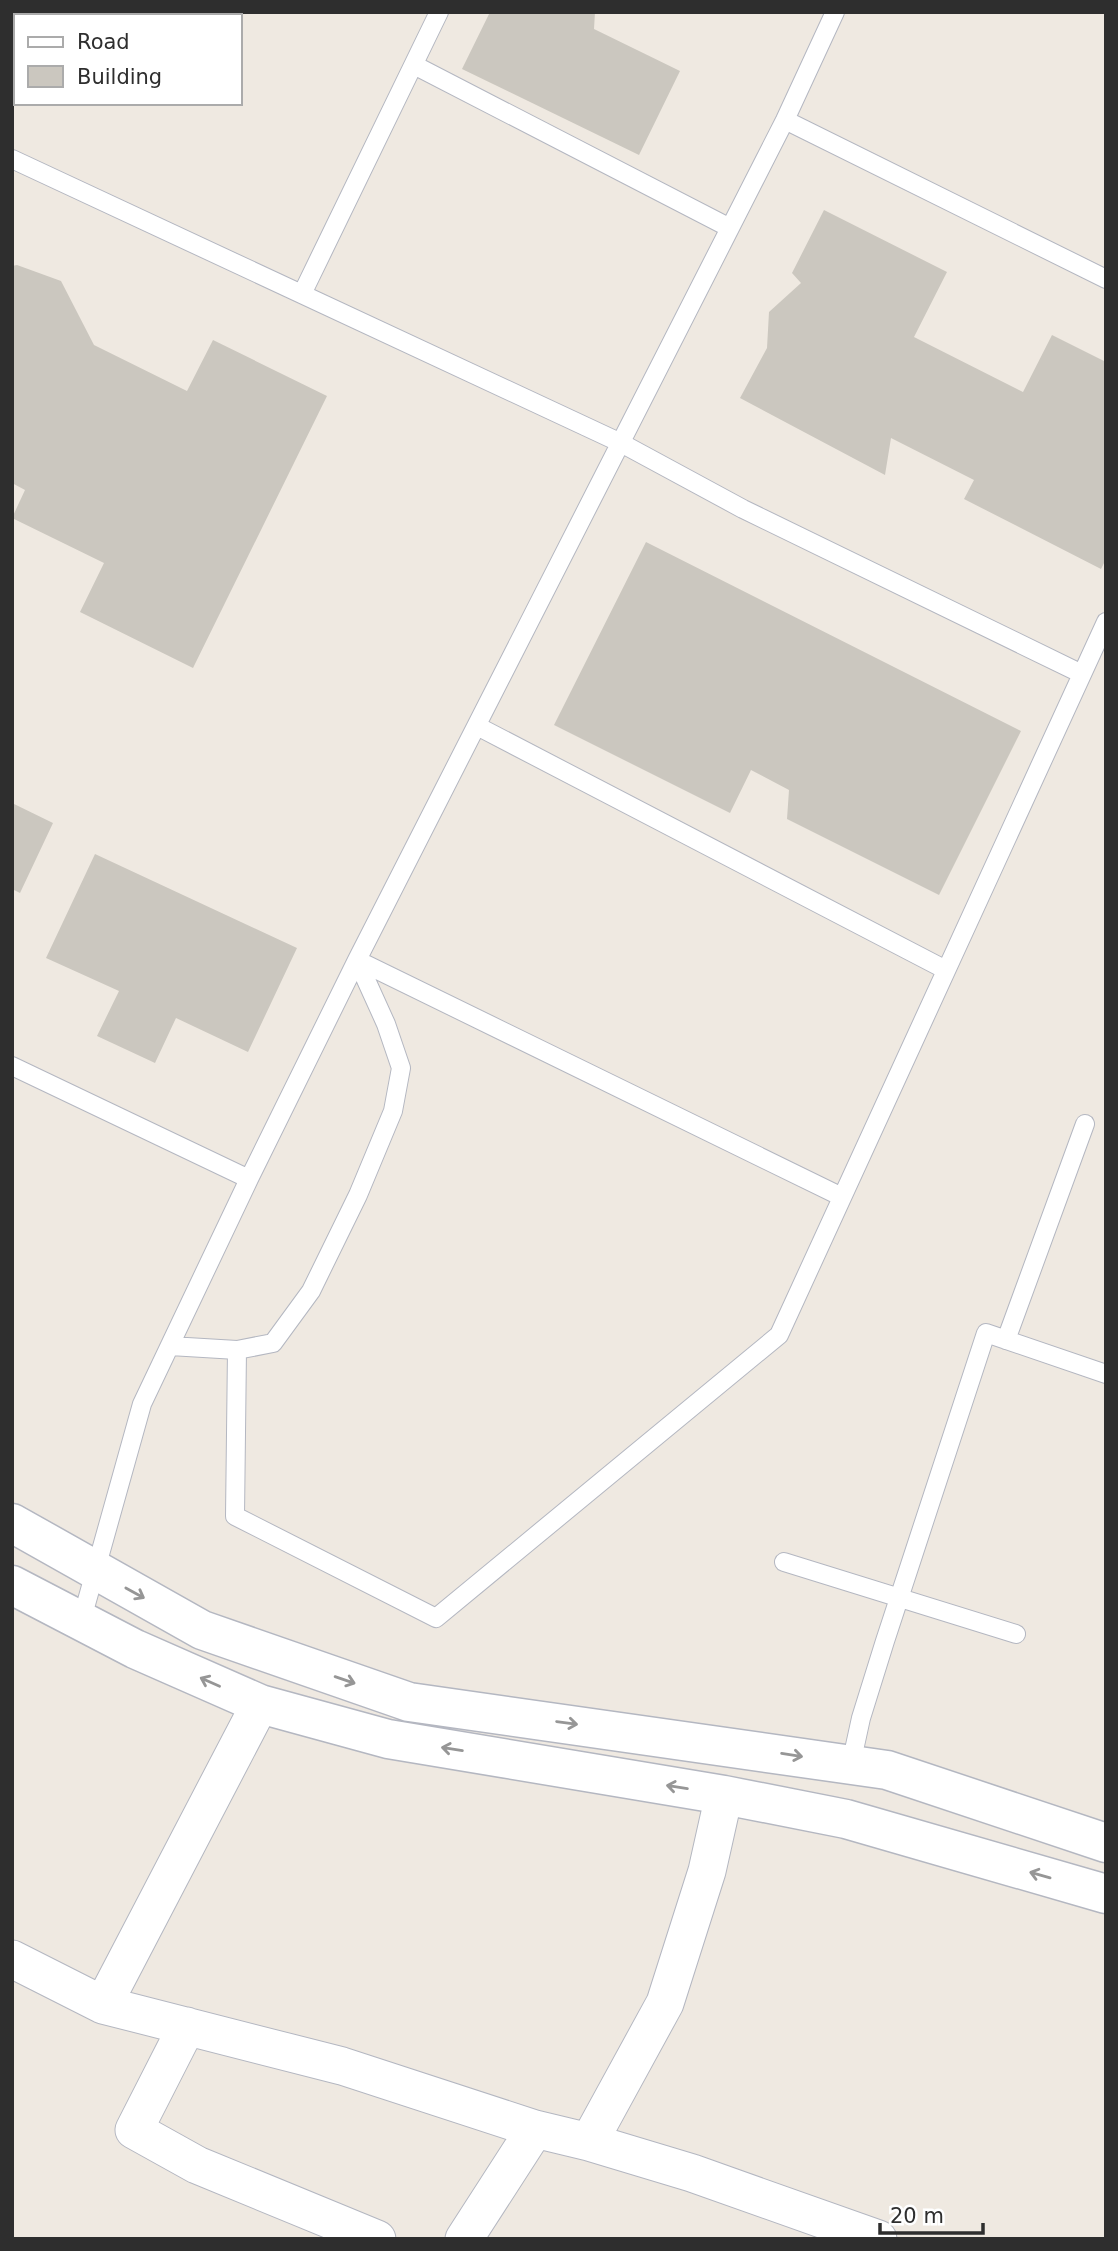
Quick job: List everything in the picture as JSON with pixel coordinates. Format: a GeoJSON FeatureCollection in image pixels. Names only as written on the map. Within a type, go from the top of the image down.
{"type":"FeatureCollection","features":[{"type":"Feature","properties":{"kind":"main road"},"geometry":{"type":"LineString","coordinates":[[12,1523],[202,1630],[409,1702],[887,1770],[1106,1843]]}},
{"type":"Feature","properties":{"kind":"main road"},"geometry":{"type":"LineString","coordinates":[[12,1585],[135,1649],[260,1704],[388,1739],[724,1795],[846,1819],[1106,1894]]}},
{"type":"Feature","properties":{"kind":"street"},"geometry":{"type":"LineString","coordinates":[[103,2005],[260,1704]]}},
{"type":"Feature","properties":{"kind":"street"},"geometry":{"type":"LineString","coordinates":[[589,2142],[665,2003],[707,1871],[724,1795]]}},
{"type":"Feature","properties":{"kind":"street"},"geometry":{"type":"LineString","coordinates":[[12,1959],[103,2005],[342,2066],[534,2129],[589,2142],[692,2174],[878,2239]]}},
{"type":"Feature","properties":{"kind":"street"},"geometry":{"type":"LineString","coordinates":[[187,2026],[134,2130],[197,2165],[377,2239]]}},
{"type":"Feature","properties":{"kind":"street"},"geometry":{"type":"LineString","coordinates":[[464,2239],[534,2129]]}},
{"type":"Feature","properties":{"kind":"lane"},"geometry":{"type":"LineString","coordinates":[[302,294],[439,12]]}},
{"type":"Feature","properties":{"kind":"lane"},"geometry":{"type":"LineString","coordinates":[[81,1622],[142,1404],[357,960],[785,120],[835,12]]}},
{"type":"Feature","properties":{"kind":"lane"},"geometry":{"type":"LineString","coordinates":[[414,65],[730,228]]}},
{"type":"Feature","properties":{"kind":"lane"},"geometry":{"type":"LineString","coordinates":[[785,120],[1106,279]]}},
{"type":"Feature","properties":{"kind":"lane"},"geometry":{"type":"LineString","coordinates":[[12,159],[621,443],[743,509],[1082,674]]}},
{"type":"Feature","properties":{"kind":"lane"},"geometry":{"type":"LineString","coordinates":[[237,1350],[235,1516],[436,1618],[779,1335],[1106,622]]}},
{"type":"Feature","properties":{"kind":"lane"},"geometry":{"type":"LineString","coordinates":[[477,726],[946,970]]}},
{"type":"Feature","properties":{"kind":"lane"},"geometry":{"type":"LineString","coordinates":[[357,960],[842,1197]]}},
{"type":"Feature","properties":{"kind":"lane"},"geometry":{"type":"LineString","coordinates":[[170,1346],[237,1350],[273,1343],[311,1291],[358,1195],[393,1111],[401,1068],[386,1024],[357,960]]}},
{"type":"Feature","properties":{"kind":"lane"},"geometry":{"type":"LineString","coordinates":[[12,1066],[249,1179]]}},
{"type":"Feature","properties":{"kind":"lane"},"geometry":{"type":"LineString","coordinates":[[1006,1340],[1085,1124]]}},
{"type":"Feature","properties":{"kind":"lane"},"geometry":{"type":"LineString","coordinates":[[851,1764],[862,1718],[899,1598],[986,1333],[1106,1374]]}},
{"type":"Feature","properties":{"kind":"lane"},"geometry":{"type":"LineString","coordinates":[[784,1562],[1016,1634]]}},
{"type":"Feature","properties":{"kind":"building"},"geometry":{"type":"Polygon","coordinates":[[[490,12],[595,12],[594,29],[680,71],[639,155],[462,69],[490,12]]]}},
{"type":"Feature","properties":{"kind":"building"},"geometry":{"type":"Polygon","coordinates":[[[824,210],[947,272],[914,337],[1023,392],[1052,335],[1106,362],[1106,559],[1101,569],[964,499],[974,480],[891,438],[885,475],[740,398],[767,348],[769,312],[801,283],[792,273],[824,210]]]}},
{"type":"Feature","properties":{"kind":"building"},"geometry":{"type":"Polygon","coordinates":[[[17,265],[61,281],[94,345],[187,391],[213,340],[327,396],[193,668],[80,612],[104,563],[12,518],[25,490],[12,483],[12,266],[17,265]]]}},
{"type":"Feature","properties":{"kind":"building"},"geometry":{"type":"Polygon","coordinates":[[[646,542],[1021,731],[939,895],[787,819],[789,790],[751,770],[730,813],[554,725],[646,542]]]}},
{"type":"Feature","properties":{"kind":"building"},"geometry":{"type":"Polygon","coordinates":[[[12,803],[53,823],[20,893],[12,889],[12,803]]]}},
{"type":"Feature","properties":{"kind":"building"},"geometry":{"type":"Polygon","coordinates":[[[95,854],[297,948],[248,1052],[176,1018],[155,1063],[97,1036],[119,991],[46,958],[95,854]]]}}]}
